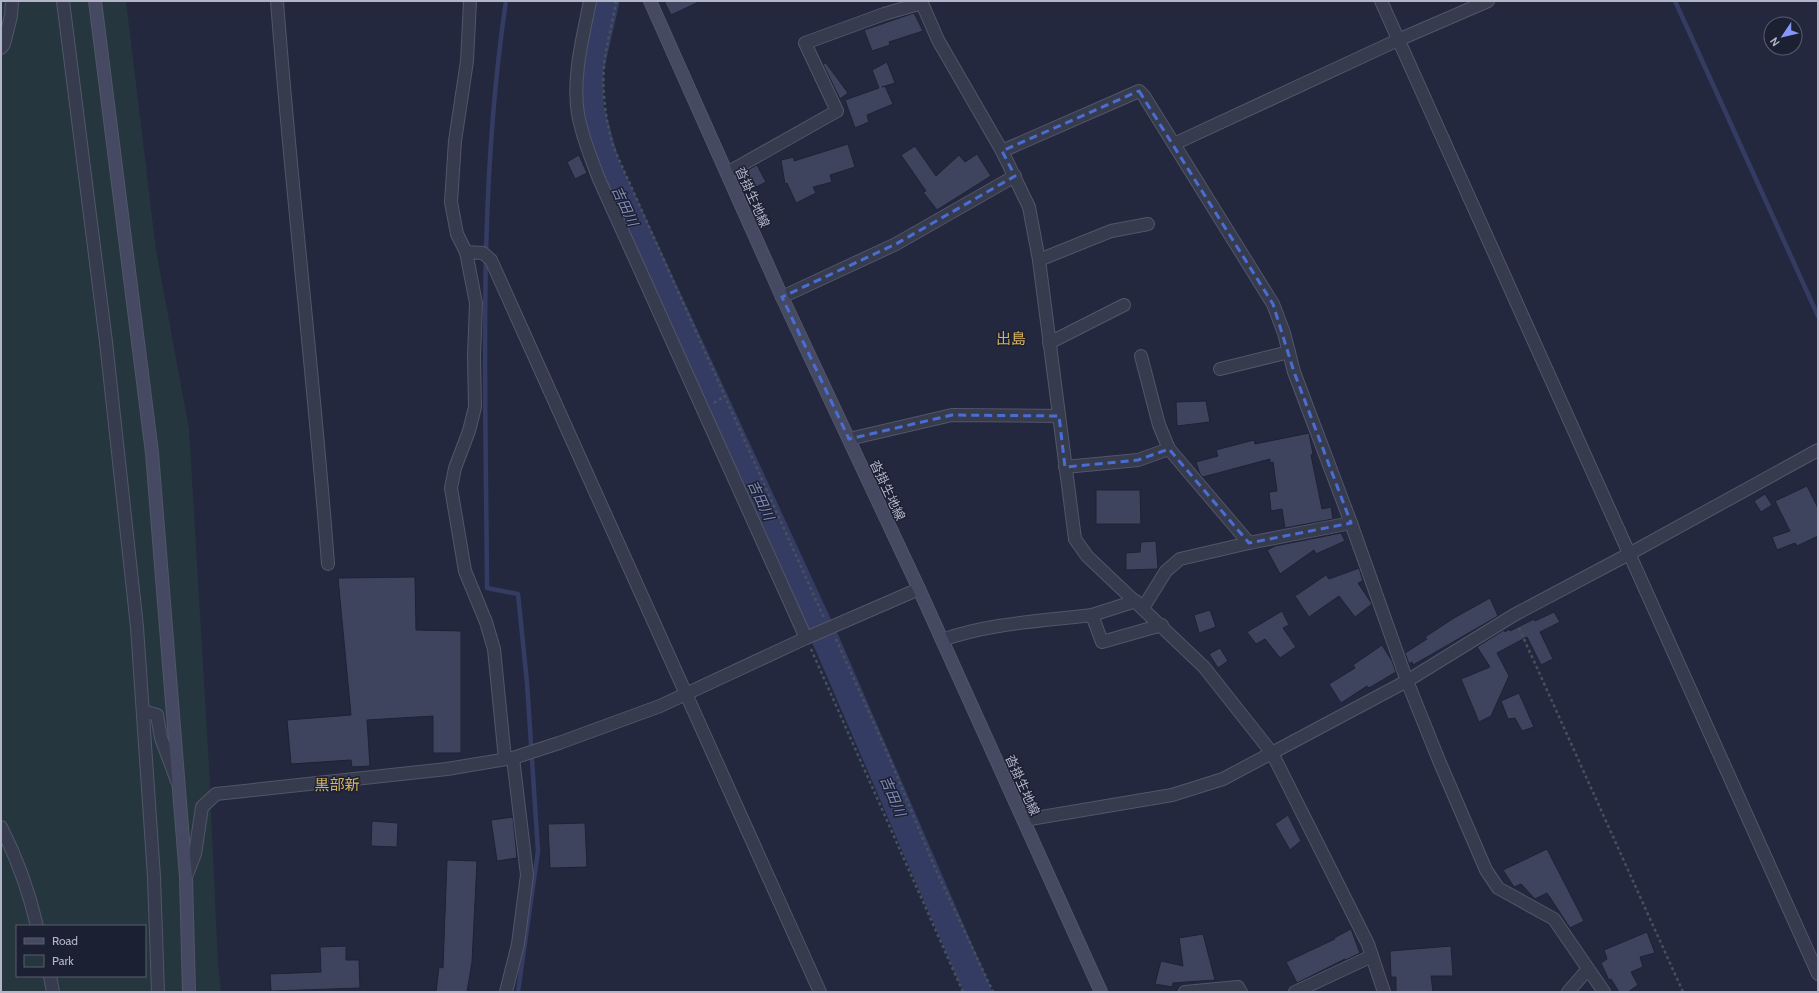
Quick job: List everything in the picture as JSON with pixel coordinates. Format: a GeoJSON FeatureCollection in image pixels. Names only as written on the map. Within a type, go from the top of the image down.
{"type":"FeatureCollection","features":[{"type":"Feature","properties":{"kind":"main road"},"geometry":{"type":"LineString","coordinates":[[95,1],[152,453],[186,877],[189,992]]}},
{"type":"Feature","properties":{"kind":"main road","name":"沓掛生地線"},"geometry":{"type":"LineString","coordinates":[[650,1],[782,297],[919,589],[1101,992]]}},
{"type":"Feature","properties":{"kind":"street"},"geometry":{"type":"LineString","coordinates":[[1,48],[4,44],[11,16],[12,1]]}},
{"type":"Feature","properties":{"kind":"street"},"geometry":{"type":"LineString","coordinates":[[63,1],[108,358],[137,627],[154,877],[158,992]]}},
{"type":"Feature","properties":{"kind":"street"},"geometry":{"type":"LineString","coordinates":[[276,1],[305,319],[320,462],[328,564]]}},
{"type":"Feature","properties":{"kind":"street"},"geometry":{"type":"LineString","coordinates":[[470,1],[467,61],[455,141],[451,202],[457,234],[466,252],[476,303],[474,407],[469,431],[455,468],[451,488],[465,572],[486,622],[494,649],[527,875],[518,944],[506,992]]}},
{"type":"Feature","properties":{"kind":"street"},"geometry":{"type":"LineString","coordinates":[[590,1],[576,86],[578,114],[586,144],[599,179],[807,638]]}},
{"type":"Feature","properties":{"kind":"street"},"geometry":{"type":"LineString","coordinates":[[1381,1],[1818,974]]}},
{"type":"Feature","properties":{"kind":"street"},"geometry":{"type":"LineString","coordinates":[[1174,144],[1398,40],[1488,1]]}},
{"type":"Feature","properties":{"kind":"street"},"geometry":{"type":"LineString","coordinates":[[726,173],[837,111],[805,42],[921,2],[938,40],[1002,151],[1015,176],[1028,207],[1039,260],[1075,539],[1087,556],[1162,625],[1204,667],[1272,753],[1368,944],[1384,992]]}},
{"type":"Feature","properties":{"kind":"street"},"geometry":{"type":"LineString","coordinates":[[1002,151],[1139,91],[1144,96],[1273,304],[1294,372],[1351,523],[1407,681],[1486,870],[1498,888],[1554,919],[1604,992]]}},
{"type":"Feature","properties":{"kind":"street"},"geometry":{"type":"LineString","coordinates":[[782,297],[896,244],[1015,176]]}},
{"type":"Feature","properties":{"kind":"street"},"geometry":{"type":"LineString","coordinates":[[1039,260],[1111,231],[1148,224]]}},
{"type":"Feature","properties":{"kind":"street"},"geometry":{"type":"LineString","coordinates":[[466,252],[483,254],[491,260],[820,992]]}},
{"type":"Feature","properties":{"kind":"street"},"geometry":{"type":"LineString","coordinates":[[1049,343],[1124,305]]}},
{"type":"Feature","properties":{"kind":"street"},"geometry":{"type":"LineString","coordinates":[[1220,369],[1289,352]]}},
{"type":"Feature","properties":{"kind":"street"},"geometry":{"type":"LineString","coordinates":[[1141,356],[1159,426],[1169,449],[1249,543]]}},
{"type":"Feature","properties":{"kind":"street"},"geometry":{"type":"LineString","coordinates":[[849,439],[952,415],[1059,416]]}},
{"type":"Feature","properties":{"kind":"street"},"geometry":{"type":"LineString","coordinates":[[1065,467],[1138,460],[1169,449]]}},
{"type":"Feature","properties":{"kind":"street"},"geometry":{"type":"LineString","coordinates":[[1024,820],[1172,795],[1223,780],[1407,681],[1514,615],[1629,554],[1818,450]]}},
{"type":"Feature","properties":{"kind":"street"},"geometry":{"type":"LineString","coordinates":[[942,640],[956,635],[1006,625],[1092,615],[1139,604],[1166,571],[1180,559],[1249,543],[1351,523]]}},
{"type":"Feature","properties":{"kind":"street"},"geometry":{"type":"LineString","coordinates":[[186,877],[195,854],[202,807],[216,794],[447,769],[509,758],[559,743],[653,709],[831,627],[919,589]]}},
{"type":"Feature","properties":{"kind":"street"},"geometry":{"type":"LineString","coordinates":[[1092,615],[1102,642],[1162,625]]}},
{"type":"Feature","properties":{"kind":"street"},"geometry":{"type":"LineString","coordinates":[[143,711],[157,715],[161,738],[178,786]]}},
{"type":"Feature","properties":{"kind":"street"},"geometry":{"type":"LineString","coordinates":[[1,827],[11,848],[33,908],[37,925]]}},
{"type":"Feature","properties":{"kind":"street"},"geometry":{"type":"LineString","coordinates":[[1295,992],[1372,956]]}},
{"type":"Feature","properties":{"kind":"street"},"geometry":{"type":"LineString","coordinates":[[1568,992],[1588,969]]}},
{"type":"Feature","properties":{"kind":"street"},"geometry":{"type":"LineString","coordinates":[[50,977],[53,992]]}},
{"type":"Feature","properties":{"kind":"street"},"geometry":{"type":"LineString","coordinates":[[1185,992],[1238,988],[1241,992]]}},
{"type":"Feature","properties":{"kind":"path"},"geometry":{"type":"LineString","coordinates":[[616,1],[604,67],[604,96],[607,125],[613,146],[779,519],[825,620],[831,627],[892,764],[935,868],[993,992]]}},
{"type":"Feature","properties":{"kind":"path"},"geometry":{"type":"LineString","coordinates":[[1514,615],[1683,992]]}},
{"type":"Feature","properties":{"kind":"path"},"geometry":{"type":"LineString","coordinates":[[807,638],[963,992]]}},
{"type":"Feature","properties":{"kind":"highlighted area"},"geometry":{"type":"Polygon","coordinates":[[[1139,91],[1273,304],[1294,372],[1351,523],[1249,543],[1169,449],[1138,460],[1065,467],[1059,416],[952,415],[849,439],[782,297],[896,244],[1015,176],[1002,151],[1139,91]]]}},
{"type":"Feature","properties":{"kind":"green space"},"geometry":{"type":"Polygon","coordinates":[[[1,1],[126,1],[156,250],[189,429],[209,766],[218,966],[221,992],[1,992],[1,1]]]}},
{"type":"Feature","properties":{"kind":"building"},"geometry":{"type":"Polygon","coordinates":[[[664,1],[701,1],[671,15],[664,1]]]}},
{"type":"Feature","properties":{"kind":"building"},"geometry":{"type":"Polygon","coordinates":[[[914,13],[923,31],[889,42],[890,45],[872,51],[864,30],[914,13]]]}},
{"type":"Feature","properties":{"kind":"building"},"geometry":{"type":"Polygon","coordinates":[[[887,62],[895,83],[885,86],[893,104],[867,115],[869,122],[855,128],[845,100],[879,88],[872,70],[887,62]]]}},
{"type":"Feature","properties":{"kind":"building"},"geometry":{"type":"Polygon","coordinates":[[[826,63],[848,93],[840,99],[823,64],[826,63]]]}},
{"type":"Feature","properties":{"kind":"building"},"geometry":{"type":"Polygon","coordinates":[[[848,144],[855,167],[830,175],[832,182],[813,187],[816,193],[796,203],[787,183],[785,184],[781,160],[794,157],[794,161],[848,144]]]}},
{"type":"Feature","properties":{"kind":"building"},"geometry":{"type":"Polygon","coordinates":[[[915,146],[936,176],[959,155],[965,162],[977,154],[991,176],[937,210],[923,192],[926,191],[901,155],[915,146]]]}},
{"type":"Feature","properties":{"kind":"building"},"geometry":{"type":"Polygon","coordinates":[[[579,155],[587,173],[575,179],[567,162],[579,155]]]}},
{"type":"Feature","properties":{"kind":"building"},"geometry":{"type":"Polygon","coordinates":[[[757,165],[766,182],[750,190],[742,173],[757,165]]]}},
{"type":"Feature","properties":{"kind":"building"},"geometry":{"type":"Polygon","coordinates":[[[1206,401],[1210,422],[1177,426],[1176,402],[1206,401]]]}},
{"type":"Feature","properties":{"kind":"building"},"geometry":{"type":"Polygon","coordinates":[[[1309,433],[1313,454],[1311,455],[1322,509],[1331,507],[1333,519],[1285,528],[1282,509],[1271,511],[1269,492],[1277,491],[1273,462],[1270,463],[1270,459],[1203,477],[1200,474],[1196,462],[1218,456],[1216,450],[1254,440],[1255,444],[1309,433]]]}},
{"type":"Feature","properties":{"kind":"building"},"geometry":{"type":"Polygon","coordinates":[[[1807,486],[1818,508],[1818,536],[1797,546],[1795,543],[1777,550],[1772,537],[1790,531],[1775,501],[1807,486]]]}},
{"type":"Feature","properties":{"kind":"building"},"geometry":{"type":"Polygon","coordinates":[[[1096,490],[1140,490],[1141,524],[1096,524],[1096,490]]]}},
{"type":"Feature","properties":{"kind":"building"},"geometry":{"type":"Polygon","coordinates":[[[1765,494],[1772,505],[1761,512],[1754,501],[1765,494]]]}},
{"type":"Feature","properties":{"kind":"building"},"geometry":{"type":"Polygon","coordinates":[[[1341,533],[1345,541],[1316,554],[1314,550],[1280,574],[1267,550],[1275,546],[1341,533]]]}},
{"type":"Feature","properties":{"kind":"building"},"geometry":{"type":"Polygon","coordinates":[[[1156,541],[1158,569],[1126,570],[1126,553],[1140,552],[1141,542],[1156,541]]]}},
{"type":"Feature","properties":{"kind":"building"},"geometry":{"type":"Polygon","coordinates":[[[1359,568],[1363,581],[1358,583],[1372,604],[1355,617],[1339,596],[1309,617],[1295,596],[1326,575],[1329,579],[1359,568]]]}},
{"type":"Feature","properties":{"kind":"building"},"geometry":{"type":"Polygon","coordinates":[[[415,577],[416,630],[461,631],[461,753],[433,753],[433,716],[367,720],[370,766],[352,767],[351,760],[291,764],[287,720],[351,715],[338,578],[415,577]]]}},
{"type":"Feature","properties":{"kind":"building"},"geometry":{"type":"Polygon","coordinates":[[[1490,598],[1498,616],[1413,665],[1412,662],[1409,664],[1405,653],[1427,639],[1425,637],[1454,618],[1490,598]]]}},
{"type":"Feature","properties":{"kind":"building"},"geometry":{"type":"Polygon","coordinates":[[[1210,610],[1216,627],[1199,633],[1194,615],[1210,610]]]}},
{"type":"Feature","properties":{"kind":"building"},"geometry":{"type":"Polygon","coordinates":[[[1282,611],[1289,625],[1283,628],[1296,647],[1280,658],[1265,639],[1256,644],[1247,632],[1282,611]]]}},
{"type":"Feature","properties":{"kind":"building"},"geometry":{"type":"Polygon","coordinates":[[[1554,612],[1560,622],[1540,632],[1553,659],[1541,665],[1527,637],[1497,653],[1509,676],[1491,716],[1479,722],[1461,679],[1490,667],[1477,647],[1504,630],[1505,632],[1509,629],[1510,631],[1534,619],[1535,621],[1554,612]]]}},
{"type":"Feature","properties":{"kind":"building"},"geometry":{"type":"Polygon","coordinates":[[[1382,645],[1392,661],[1396,672],[1369,688],[1367,686],[1341,703],[1329,684],[1355,668],[1353,665],[1382,645]]]}},
{"type":"Feature","properties":{"kind":"building"},"geometry":{"type":"Polygon","coordinates":[[[1220,648],[1228,661],[1218,668],[1209,654],[1220,648]]]}},
{"type":"Feature","properties":{"kind":"building"},"geometry":{"type":"Polygon","coordinates":[[[1519,693],[1534,727],[1522,731],[1515,718],[1508,719],[1501,701],[1519,693]]]}},
{"type":"Feature","properties":{"kind":"building"},"geometry":{"type":"Polygon","coordinates":[[[1288,815],[1301,841],[1290,850],[1275,824],[1288,815]]]}},
{"type":"Feature","properties":{"kind":"building"},"geometry":{"type":"Polygon","coordinates":[[[513,817],[517,858],[497,861],[491,820],[513,817]]]}},
{"type":"Feature","properties":{"kind":"building"},"geometry":{"type":"Polygon","coordinates":[[[372,821],[398,823],[397,847],[371,846],[372,821]]]}},
{"type":"Feature","properties":{"kind":"building"},"geometry":{"type":"Polygon","coordinates":[[[585,823],[587,867],[550,868],[548,824],[585,823]]]}},
{"type":"Feature","properties":{"kind":"building"},"geometry":{"type":"Polygon","coordinates":[[[1547,849],[1584,921],[1570,928],[1547,893],[1535,899],[1521,884],[1514,887],[1503,870],[1547,849]]]}},
{"type":"Feature","properties":{"kind":"building"},"geometry":{"type":"Polygon","coordinates":[[[447,860],[477,861],[472,962],[467,992],[436,992],[439,967],[443,968],[447,860]]]}},
{"type":"Feature","properties":{"kind":"building"},"geometry":{"type":"Polygon","coordinates":[[[1351,929],[1360,953],[1297,983],[1286,962],[1335,939],[1334,938],[1351,929]]]}},
{"type":"Feature","properties":{"kind":"building"},"geometry":{"type":"Polygon","coordinates":[[[1647,932],[1655,953],[1640,957],[1643,967],[1631,972],[1638,985],[1628,992],[1619,992],[1611,979],[1609,980],[1601,963],[1607,959],[1604,950],[1647,932]]]}},
{"type":"Feature","properties":{"kind":"building"},"geometry":{"type":"Polygon","coordinates":[[[1203,934],[1215,980],[1173,983],[1172,987],[1155,984],[1161,961],[1183,966],[1179,938],[1203,934]]]}},
{"type":"Feature","properties":{"kind":"building"},"geometry":{"type":"Polygon","coordinates":[[[346,946],[346,960],[359,960],[360,988],[271,991],[270,974],[321,972],[320,947],[346,946]]]}},
{"type":"Feature","properties":{"kind":"building"},"geometry":{"type":"Polygon","coordinates":[[[1451,946],[1453,976],[1431,976],[1433,992],[1396,992],[1396,977],[1391,977],[1390,951],[1451,946]]]}},
{"type":"Feature","properties":{"kind":"waterway"},"geometry":{"type":"LineString","coordinates":[[506,1],[497,74],[487,221],[485,294],[487,588],[518,594],[527,683],[538,851],[518,992]]}},
{"type":"Feature","properties":{"kind":"waterway","name":"吉田川"},"geometry":{"type":"LineString","coordinates":[[606,1],[590,70],[590,107],[606,164],[828,645],[978,992]]}},
{"type":"Feature","properties":{"kind":"waterway"},"geometry":{"type":"LineString","coordinates":[[1675,1],[1818,316]]}},
{"type":"Feature","properties":{"kind":"district","name":"出島"},"geometry":{"type":"Point","coordinates":[1011,339]}},
{"type":"Feature","properties":{"kind":"district","name":"黒部新"},"geometry":{"type":"Point","coordinates":[337,785]}}]}
